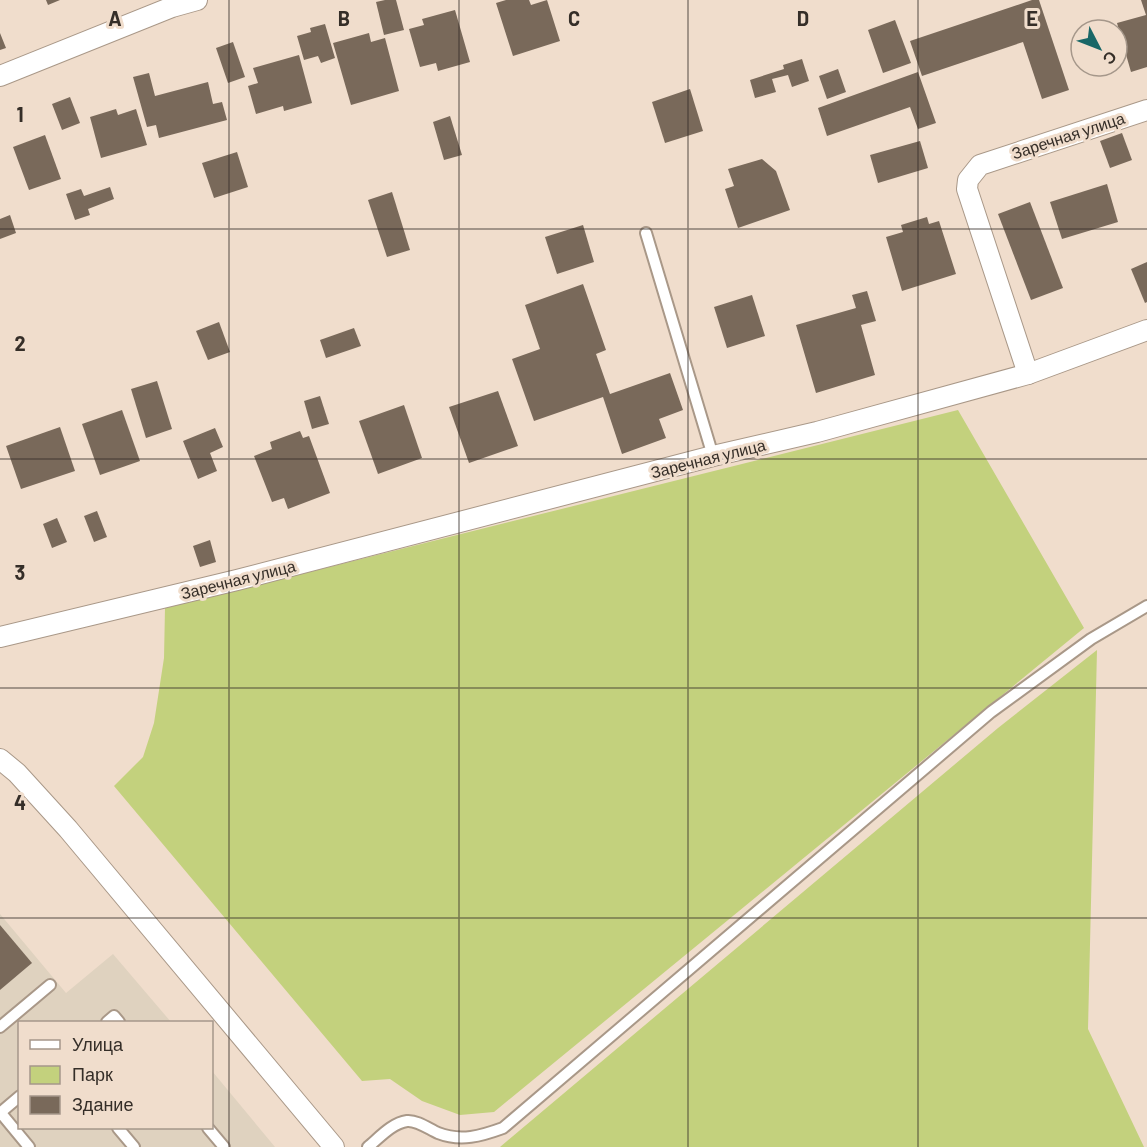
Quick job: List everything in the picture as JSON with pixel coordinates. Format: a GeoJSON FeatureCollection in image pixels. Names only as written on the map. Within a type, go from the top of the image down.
{"type":"FeatureCollection","features":[{"type":"Feature","properties":{"kind":"street"},"geometry":{"type":"LineString","coordinates":[[0,76],[171,3],[197,0]]}},
{"type":"Feature","properties":{"kind":"street","name":"Заречная улица"},"geometry":{"type":"LineString","coordinates":[[0,637],[237,580],[713,456],[817,432],[1028,374],[967,189],[968,180],[980,165],[1147,110]]}},
{"type":"Feature","properties":{"kind":"street"},"geometry":{"type":"LineString","coordinates":[[1028,374],[1147,330]]}},
{"type":"Feature","properties":{"kind":"street"},"geometry":{"type":"LineString","coordinates":[[0,759],[17,772],[68,829],[334,1147]]}},
{"type":"Feature","properties":{"kind":"lane"},"geometry":{"type":"LineString","coordinates":[[646,233],[713,456]]}},
{"type":"Feature","properties":{"kind":"lane"},"geometry":{"type":"LineString","coordinates":[[368,1147],[397,1124],[409,1121],[440,1134],[460,1138],[479,1137],[503,1128],[991,712],[1091,639],[1147,606]]}},
{"type":"Feature","properties":{"kind":"lane"},"geometry":{"type":"LineString","coordinates":[[0,1027],[50,985]]}},
{"type":"Feature","properties":{"kind":"lane"},"geometry":{"type":"LineString","coordinates":[[18,1098],[0,1112],[29,1147]]}},
{"type":"Feature","properties":{"kind":"lane"},"geometry":{"type":"LineString","coordinates":[[119,1129],[134,1147]]}},
{"type":"Feature","properties":{"kind":"lane"},"geometry":{"type":"LineString","coordinates":[[209,1129],[224,1147]]}},
{"type":"Feature","properties":{"kind":"shaded area"},"geometry":{"type":"Polygon","coordinates":[[[0,914],[66,993],[113,954],[170,1021],[18,1021],[18,1129],[213,1129],[213,1072],[275,1147],[0,1147],[0,914]]]}},
{"type":"Feature","properties":{"kind":"green space"},"geometry":{"type":"Polygon","coordinates":[[[958,410],[1084,628],[494,1112],[460,1115],[422,1101],[390,1079],[362,1081],[114,786],[143,757],[154,723],[164,658],[165,608],[958,410]]]}},
{"type":"Feature","properties":{"kind":"green space"},"geometry":{"type":"Polygon","coordinates":[[[1097,650],[1088,1029],[1144,1147],[500,1147],[998,728],[1097,650]]]}},
{"type":"Feature","properties":{"kind":"building"},"geometry":{"type":"Polygon","coordinates":[[[46,0],[60,0],[48,5],[46,0]]]}},
{"type":"Feature","properties":{"kind":"building"},"geometry":{"type":"Polygon","coordinates":[[[396,0],[404,30],[384,35],[376,2],[396,0]]]}},
{"type":"Feature","properties":{"kind":"building"},"geometry":{"type":"Polygon","coordinates":[[[506,0],[529,0],[531,5],[547,0],[560,41],[513,56],[496,3],[506,0]]]}},
{"type":"Feature","properties":{"kind":"building"},"geometry":{"type":"Polygon","coordinates":[[[1032,0],[1039,0],[1069,90],[1042,99],[1023,42],[922,76],[910,41],[1032,0]]]}},
{"type":"Feature","properties":{"kind":"building"},"geometry":{"type":"Polygon","coordinates":[[[1141,0],[1147,0],[1147,67],[1131,72],[1129,20],[1146,15],[1141,0]]]}},
{"type":"Feature","properties":{"kind":"building"},"geometry":{"type":"Polygon","coordinates":[[[455,10],[470,62],[438,71],[436,63],[420,67],[409,29],[424,25],[422,19],[455,10]]]}},
{"type":"Feature","properties":{"kind":"building"},"geometry":{"type":"Polygon","coordinates":[[[895,20],[911,63],[883,73],[868,30],[895,20]]]}},
{"type":"Feature","properties":{"kind":"building"},"geometry":{"type":"Polygon","coordinates":[[[325,24],[335,58],[321,63],[318,56],[304,60],[297,36],[311,32],[310,28],[325,24]]]}},
{"type":"Feature","properties":{"kind":"building"},"geometry":{"type":"Polygon","coordinates":[[[0,33],[6,48],[0,50],[0,33]]]}},
{"type":"Feature","properties":{"kind":"building"},"geometry":{"type":"Polygon","coordinates":[[[369,33],[371,42],[385,38],[399,91],[351,105],[333,43],[369,33]]]}},
{"type":"Feature","properties":{"kind":"building"},"geometry":{"type":"Polygon","coordinates":[[[233,42],[245,77],[228,83],[216,48],[233,42]]]}},
{"type":"Feature","properties":{"kind":"building"},"geometry":{"type":"Polygon","coordinates":[[[299,55],[312,103],[284,111],[283,106],[256,114],[248,86],[258,83],[253,68],[299,55]]]}},
{"type":"Feature","properties":{"kind":"building"},"geometry":{"type":"Polygon","coordinates":[[[802,59],[809,81],[792,87],[788,75],[772,79],[776,92],[755,98],[750,80],[784,69],[783,65],[802,59]]]}},
{"type":"Feature","properties":{"kind":"building"},"geometry":{"type":"Polygon","coordinates":[[[838,69],[846,92],[827,99],[819,76],[838,69]]]}},
{"type":"Feature","properties":{"kind":"building"},"geometry":{"type":"Polygon","coordinates":[[[918,72],[936,123],[918,129],[910,107],[827,136],[818,108],[918,72]]]}},
{"type":"Feature","properties":{"kind":"building"},"geometry":{"type":"Polygon","coordinates":[[[149,73],[155,96],[208,82],[213,104],[222,102],[227,120],[159,138],[156,125],[147,127],[133,77],[149,73]]]}},
{"type":"Feature","properties":{"kind":"building"},"geometry":{"type":"Polygon","coordinates":[[[690,89],[703,131],[665,143],[652,102],[690,89]]]}},
{"type":"Feature","properties":{"kind":"building"},"geometry":{"type":"Polygon","coordinates":[[[70,97],[80,123],[62,130],[52,104],[70,97]]]}},
{"type":"Feature","properties":{"kind":"building"},"geometry":{"type":"Polygon","coordinates":[[[116,109],[118,115],[136,109],[147,145],[101,158],[90,117],[116,109]]]}},
{"type":"Feature","properties":{"kind":"building"},"geometry":{"type":"Polygon","coordinates":[[[450,116],[462,155],[444,160],[433,122],[450,116]]]}},
{"type":"Feature","properties":{"kind":"building"},"geometry":{"type":"Polygon","coordinates":[[[1122,133],[1132,160],[1110,168],[1100,141],[1122,133]]]}},
{"type":"Feature","properties":{"kind":"building"},"geometry":{"type":"Polygon","coordinates":[[[45,135],[61,179],[29,190],[13,147],[45,135]]]}},
{"type":"Feature","properties":{"kind":"building"},"geometry":{"type":"Polygon","coordinates":[[[920,141],[928,168],[878,183],[870,155],[920,141]]]}},
{"type":"Feature","properties":{"kind":"building"},"geometry":{"type":"Polygon","coordinates":[[[237,152],[248,187],[214,198],[202,163],[237,152]]]}},
{"type":"Feature","properties":{"kind":"building"},"geometry":{"type":"Polygon","coordinates":[[[762,159],[776,171],[790,210],[738,228],[725,189],[734,186],[728,169],[762,159]]]}},
{"type":"Feature","properties":{"kind":"building"},"geometry":{"type":"Polygon","coordinates":[[[1107,184],[1118,222],[1062,239],[1050,202],[1107,184]]]}},
{"type":"Feature","properties":{"kind":"building"},"geometry":{"type":"Polygon","coordinates":[[[110,187],[114,199],[88,209],[90,215],[75,220],[66,194],[81,189],[84,196],[110,187]]]}},
{"type":"Feature","properties":{"kind":"building"},"geometry":{"type":"Polygon","coordinates":[[[392,192],[410,250],[387,257],[368,200],[392,192]]]}},
{"type":"Feature","properties":{"kind":"building"},"geometry":{"type":"Polygon","coordinates":[[[1030,202],[1063,288],[1031,300],[998,214],[1030,202]]]}},
{"type":"Feature","properties":{"kind":"building"},"geometry":{"type":"Polygon","coordinates":[[[10,215],[16,233],[0,239],[0,219],[10,215]]]}},
{"type":"Feature","properties":{"kind":"building"},"geometry":{"type":"Polygon","coordinates":[[[927,217],[929,224],[939,221],[956,274],[902,291],[886,237],[903,232],[901,225],[927,217]]]}},
{"type":"Feature","properties":{"kind":"building"},"geometry":{"type":"Polygon","coordinates":[[[583,225],[594,262],[557,274],[545,237],[583,225]]]}},
{"type":"Feature","properties":{"kind":"building"},"geometry":{"type":"Polygon","coordinates":[[[1147,262],[1147,302],[1145,303],[1131,269],[1147,262]]]}},
{"type":"Feature","properties":{"kind":"building"},"geometry":{"type":"Polygon","coordinates":[[[583,284],[606,350],[596,354],[610,394],[670,373],[683,410],[659,419],[666,438],[622,454],[603,397],[534,421],[512,359],[540,349],[525,305],[583,284]]]}},
{"type":"Feature","properties":{"kind":"building"},"geometry":{"type":"Polygon","coordinates":[[[867,291],[876,321],[861,325],[875,375],[816,393],[796,325],[856,308],[852,295],[867,291]]]}},
{"type":"Feature","properties":{"kind":"building"},"geometry":{"type":"Polygon","coordinates":[[[752,295],[765,336],[727,348],[714,307],[752,295]]]}},
{"type":"Feature","properties":{"kind":"building"},"geometry":{"type":"Polygon","coordinates":[[[219,322],[230,352],[208,360],[196,331],[219,322]]]}},
{"type":"Feature","properties":{"kind":"building"},"geometry":{"type":"Polygon","coordinates":[[[354,328],[361,346],[326,358],[320,340],[354,328]]]}},
{"type":"Feature","properties":{"kind":"building"},"geometry":{"type":"Polygon","coordinates":[[[157,381],[172,429],[146,438],[131,389],[157,381]]]}},
{"type":"Feature","properties":{"kind":"building"},"geometry":{"type":"Polygon","coordinates":[[[498,391],[518,446],[469,463],[449,407],[498,391]]]}},
{"type":"Feature","properties":{"kind":"building"},"geometry":{"type":"Polygon","coordinates":[[[320,396],[329,424],[312,429],[304,401],[320,396]]]}},
{"type":"Feature","properties":{"kind":"building"},"geometry":{"type":"Polygon","coordinates":[[[404,405],[422,458],[378,474],[359,421],[404,405]]]}},
{"type":"Feature","properties":{"kind":"building"},"geometry":{"type":"Polygon","coordinates":[[[122,410],[140,461],[100,475],[82,424],[122,410]]]}},
{"type":"Feature","properties":{"kind":"building"},"geometry":{"type":"Polygon","coordinates":[[[60,427],[75,471],[21,489],[6,446],[60,427]]]}},
{"type":"Feature","properties":{"kind":"building"},"geometry":{"type":"Polygon","coordinates":[[[215,428],[223,447],[210,453],[217,471],[198,479],[183,441],[215,428]]]}},
{"type":"Feature","properties":{"kind":"building"},"geometry":{"type":"Polygon","coordinates":[[[300,431],[303,438],[309,436],[330,493],[288,509],[284,498],[272,502],[254,456],[272,449],[270,442],[300,431]]]}},
{"type":"Feature","properties":{"kind":"building"},"geometry":{"type":"Polygon","coordinates":[[[97,511],[107,537],[94,542],[84,516],[97,511]]]}},
{"type":"Feature","properties":{"kind":"building"},"geometry":{"type":"Polygon","coordinates":[[[57,518],[67,542],[52,548],[43,524],[57,518]]]}},
{"type":"Feature","properties":{"kind":"building"},"geometry":{"type":"Polygon","coordinates":[[[210,540],[216,562],[200,567],[193,546],[210,540]]]}},
{"type":"Feature","properties":{"kind":"building"},"geometry":{"type":"Polygon","coordinates":[[[0,925],[32,963],[0,990],[0,925]]]}}]}
